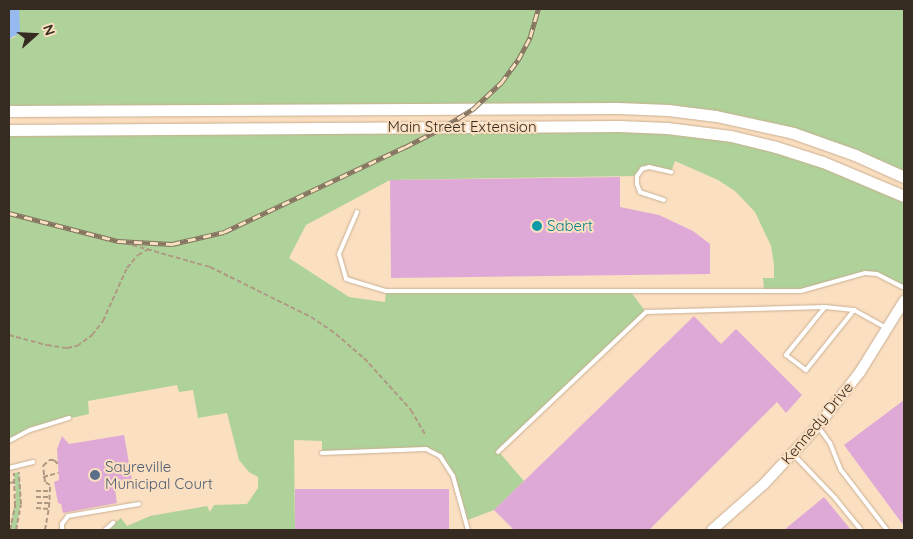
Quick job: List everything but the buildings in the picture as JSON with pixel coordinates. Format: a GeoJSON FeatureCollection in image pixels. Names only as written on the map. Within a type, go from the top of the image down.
{"type":"FeatureCollection","features":[{"type":"Feature","properties":{"kind":"main road","name":"Main Street Extension"},"geometry":{"type":"LineString","coordinates":[[9,111],[660,110],[723,117],[792,133],[856,155],[904,177]]}},
{"type":"Feature","properties":{"kind":"main road","name":"Main Street Extension"},"geometry":{"type":"LineString","coordinates":[[9,130],[651,127],[731,136],[776,147],[831,165],[904,196]]}},
{"type":"Feature","properties":{"kind":"street","name":"Kennedy Drive"},"geometry":{"type":"LineString","coordinates":[[712,530],[750,498],[793,454],[817,426],[855,379],[904,301]]}},
{"type":"Feature","properties":{"kind":"lane"},"geometry":{"type":"LineString","coordinates":[[664,200],[640,192],[637,176],[642,169],[649,167],[671,172]]}},
{"type":"Feature","properties":{"kind":"lane"},"geometry":{"type":"LineString","coordinates":[[357,212],[339,254],[346,279],[386,291],[801,290],[865,273],[877,274],[904,288]]}},
{"type":"Feature","properties":{"kind":"lane"},"geometry":{"type":"LineString","coordinates":[[498,452],[646,312],[825,307],[854,310],[888,329]]}},
{"type":"Feature","properties":{"kind":"lane"},"geometry":{"type":"LineString","coordinates":[[825,307],[786,355],[806,370],[854,310]]}},
{"type":"Feature","properties":{"kind":"lane"},"geometry":{"type":"LineString","coordinates":[[9,441],[30,430],[69,418]]}},
{"type":"Feature","properties":{"kind":"lane"},"geometry":{"type":"LineString","coordinates":[[817,426],[830,443],[841,470],[887,530]]}},
{"type":"Feature","properties":{"kind":"lane"},"geometry":{"type":"LineString","coordinates":[[322,453],[426,449],[440,456],[453,476],[468,530]]}},
{"type":"Feature","properties":{"kind":"lane"},"geometry":{"type":"LineString","coordinates":[[793,454],[835,498],[861,530]]}},
{"type":"Feature","properties":{"kind":"lane"},"geometry":{"type":"LineString","coordinates":[[9,468],[33,462]]}},
{"type":"Feature","properties":{"kind":"lane"},"geometry":{"type":"LineString","coordinates":[[62,530],[62,524],[68,516],[139,504]]}},
{"type":"Feature","properties":{"kind":"lane"},"geometry":{"type":"LineString","coordinates":[[105,530],[113,523]]}},
{"type":"Feature","properties":{"kind":"path"},"geometry":{"type":"LineString","coordinates":[[118,241],[210,267],[310,317],[336,334],[364,358],[411,410],[426,436]]}},
{"type":"Feature","properties":{"kind":"path"},"geometry":{"type":"LineString","coordinates":[[9,335],[47,345],[67,348],[77,346],[92,335],[103,321],[127,268],[138,255],[149,249]]}},
{"type":"Feature","properties":{"kind":"path"},"geometry":{"type":"LineString","coordinates":[[45,530],[49,509],[50,486],[43,477],[43,468],[46,461],[54,460],[58,464]]}},
{"type":"Feature","properties":{"kind":"path"},"geometry":{"type":"LineString","coordinates":[[16,530],[21,504],[19,472]]}},
{"type":"Feature","properties":{"kind":"path"},"geometry":{"type":"LineString","coordinates":[[10,530],[15,506],[14,473]]}},
{"type":"Feature","properties":{"kind":"path"},"geometry":{"type":"LineString","coordinates":[[43,477],[58,473]]}},
{"type":"Feature","properties":{"kind":"path"},"geometry":{"type":"LineString","coordinates":[[9,483],[15,482]]}},
{"type":"Feature","properties":{"kind":"path"},"geometry":{"type":"LineString","coordinates":[[36,491],[50,491]]}},
{"type":"Feature","properties":{"kind":"path"},"geometry":{"type":"LineString","coordinates":[[36,497],[49,497]]}},
{"type":"Feature","properties":{"kind":"path"},"geometry":{"type":"LineString","coordinates":[[37,503],[49,503]]}},
{"type":"Feature","properties":{"kind":"path"},"geometry":{"type":"LineString","coordinates":[[36,508],[49,509]]}},
{"type":"Feature","properties":{"kind":"green space"},"geometry":{"type":"Polygon","coordinates":[[[19,9],[904,9],[904,177],[808,138],[683,111],[9,111],[9,39],[15,37],[19,9]]]}},
{"type":"Feature","properties":{"kind":"green space"},"geometry":{"type":"Polygon","coordinates":[[[619,126],[746,140],[904,196],[904,288],[877,274],[865,273],[807,290],[764,290],[763,278],[774,278],[774,265],[771,246],[755,212],[735,191],[718,180],[675,161],[671,172],[645,167],[637,176],[390,180],[306,225],[289,258],[349,297],[385,302],[386,291],[630,291],[646,312],[499,452],[524,481],[494,510],[465,521],[453,476],[440,456],[426,449],[322,453],[322,441],[294,440],[295,530],[105,530],[121,518],[127,526],[150,516],[207,506],[210,512],[214,505],[247,504],[258,488],[258,477],[249,472],[239,460],[227,413],[198,418],[193,390],[179,392],[177,385],[88,401],[89,414],[50,423],[9,441],[9,130],[619,126]]]}},
{"type":"Feature","properties":{"kind":"green space"},"geometry":{"type":"Polygon","coordinates":[[[19,472],[21,493],[19,515],[16,530],[10,530],[16,495],[14,473],[19,472]]]}},
{"type":"Feature","properties":{"kind":"water"},"geometry":{"type":"Polygon","coordinates":[[[9,9],[19,9],[20,33],[9,39],[9,9]]]}},
{"type":"Feature","properties":{"kind":"railway"},"geometry":{"type":"LineString","coordinates":[[9,213],[118,241],[172,244],[224,232],[405,147],[444,127],[474,108],[501,83],[518,60],[530,37],[538,9]]}},
{"type":"Feature","properties":{"kind":"place","name":"Sabert"},"geometry":{"type":"Point","coordinates":[537,226]}},
{"type":"Feature","properties":{"kind":"place","name":"Sayreville Municipal Court"},"geometry":{"type":"Point","coordinates":[95,475]}}]}
